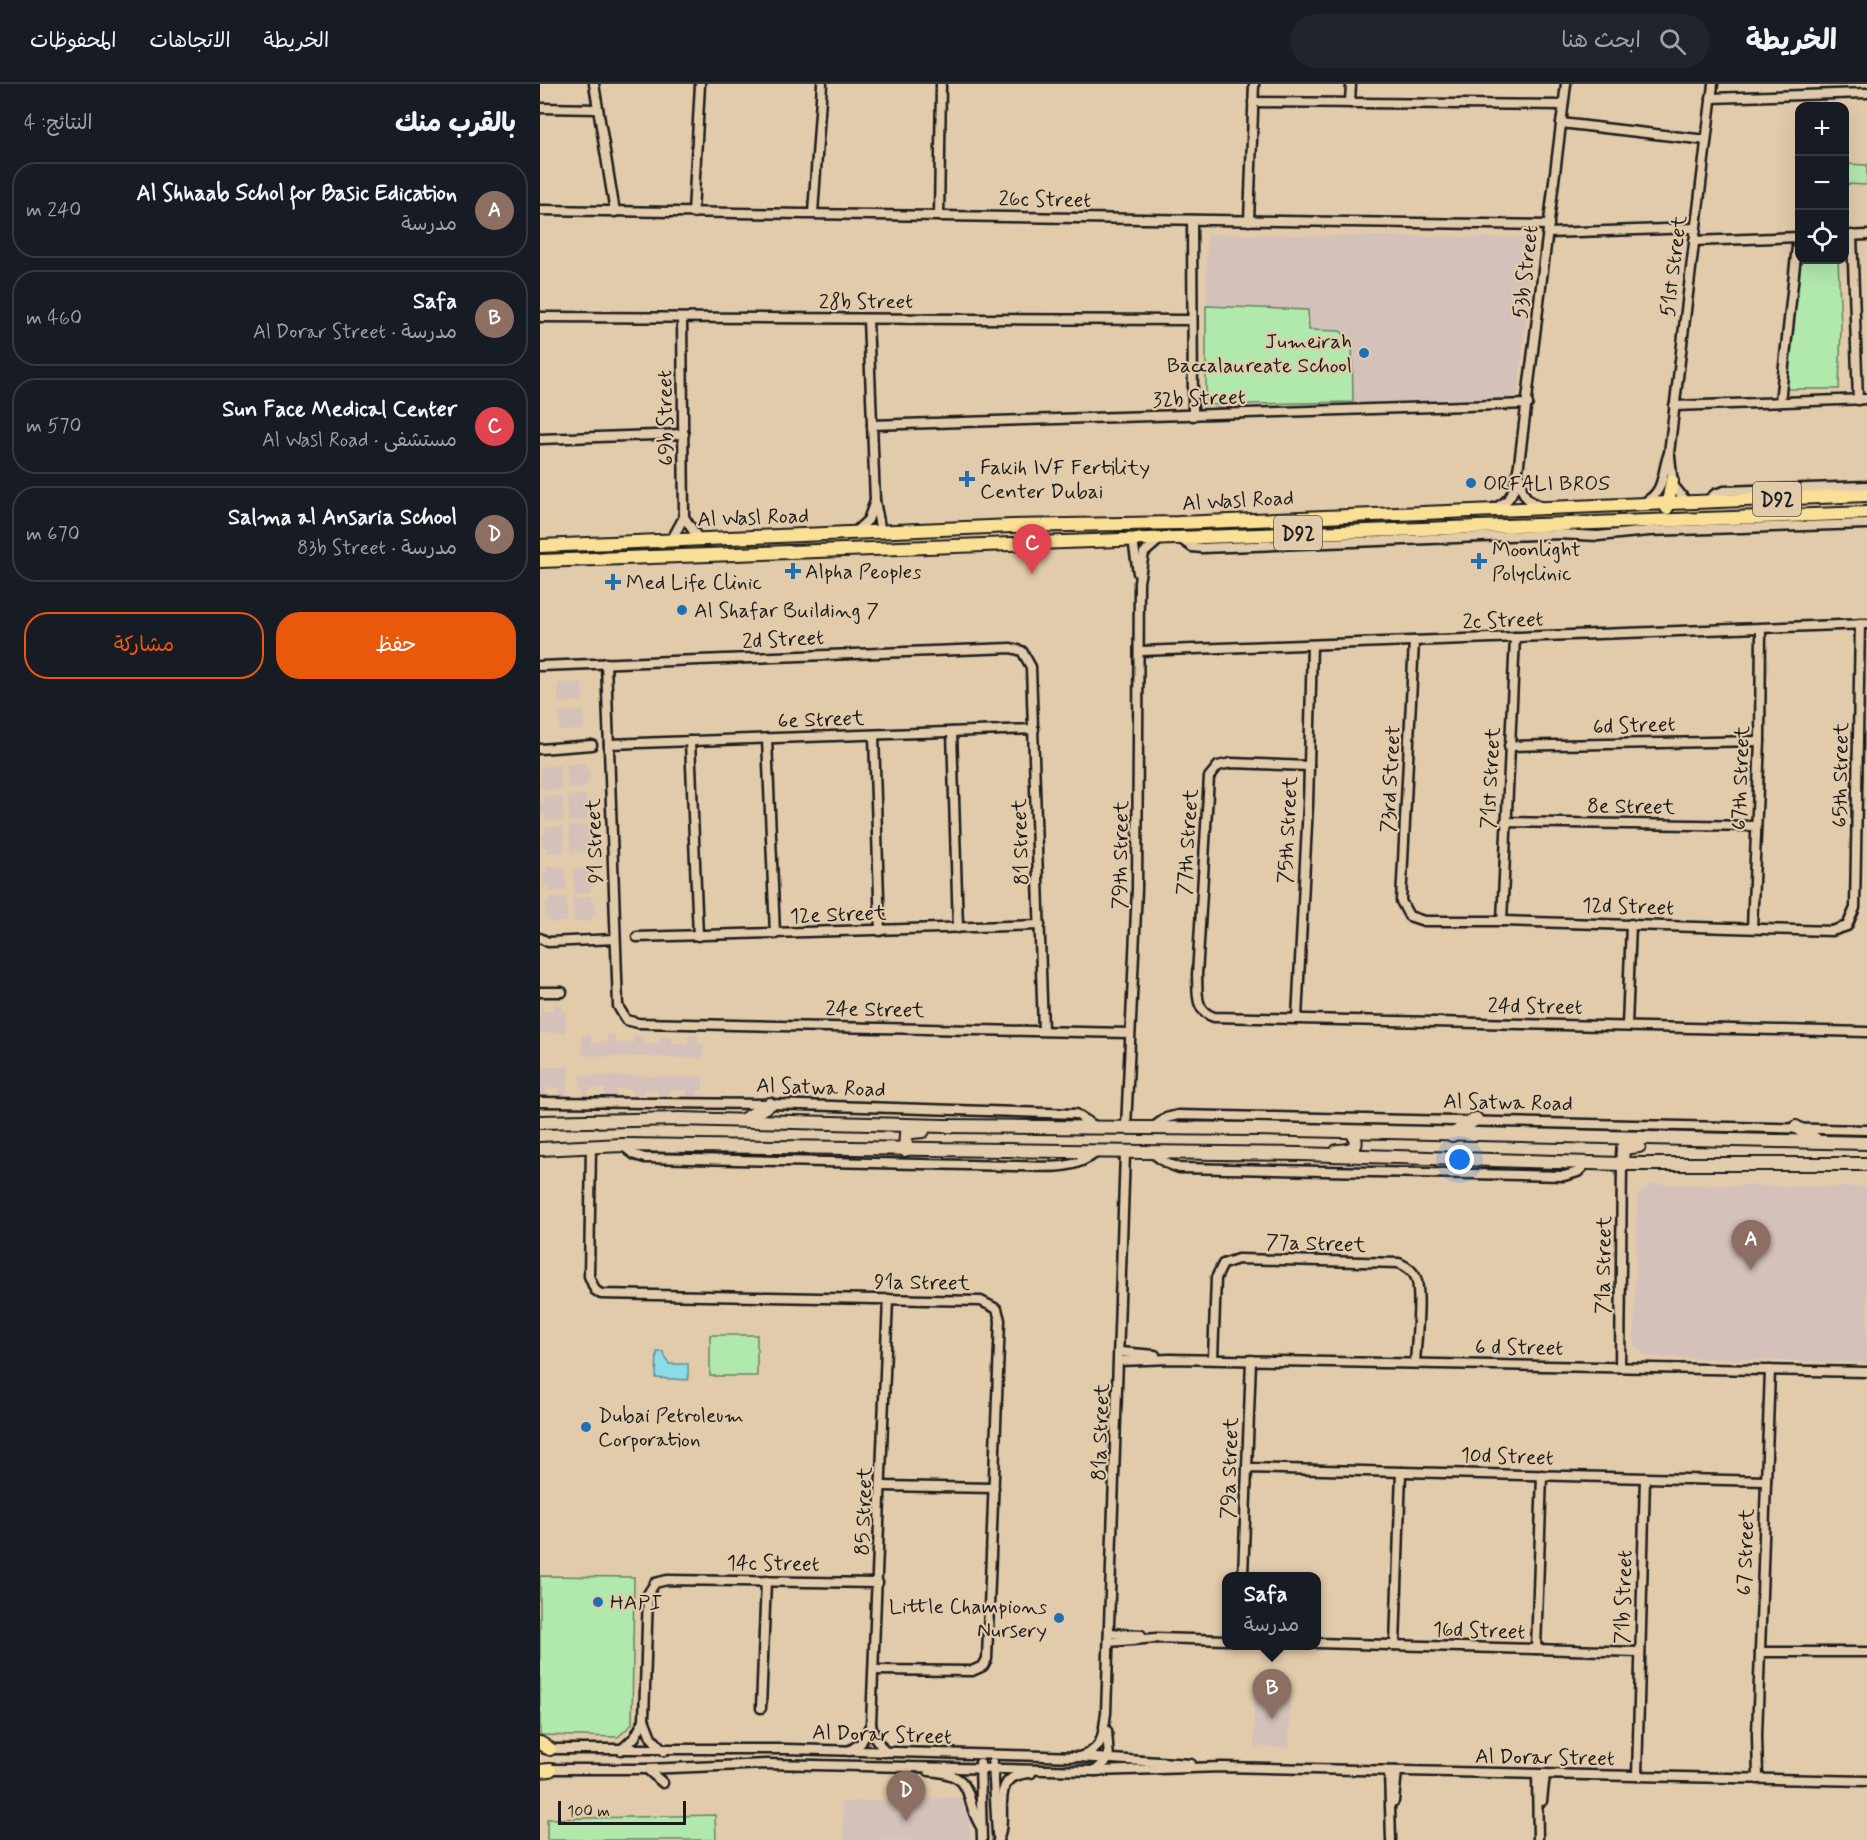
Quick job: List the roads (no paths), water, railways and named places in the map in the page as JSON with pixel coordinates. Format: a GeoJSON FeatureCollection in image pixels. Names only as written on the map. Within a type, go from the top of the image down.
{"type":"FeatureCollection","features":[{"type":"Feature","properties":{"kind":"main road"},"geometry":{"type":"LineString","coordinates":[[1531,525],[1560,518],[1661,513],[1668,503],[1672,481]]}},
{"type":"Feature","properties":{"kind":"main road","name":"Al Wasl Road"},"geometry":{"type":"LineString","coordinates":[[540,546],[698,538],[1178,523],[1867,495]]}},
{"type":"Feature","properties":{"kind":"main road","name":"Al Wasl Road"},"geometry":{"type":"LineString","coordinates":[[540,561],[1867,513]]}},
{"type":"Feature","properties":{"kind":"main road"},"geometry":{"type":"LineString","coordinates":[[1133,540],[1132,534],[1137,530],[1167,528],[1178,523]]}},
{"type":"Feature","properties":{"kind":"main road"},"geometry":{"type":"LineString","coordinates":[[729,553],[759,548],[874,542],[880,537],[881,531]]}},
{"type":"Feature","properties":{"kind":"main road"},"geometry":{"type":"LineString","coordinates":[[743,1120],[770,1104]]}},
{"type":"Feature","properties":{"kind":"main road"},"geometry":{"type":"LineString","coordinates":[[1452,1135],[1476,1119]]}},
{"type":"Feature","properties":{"kind":"main road","name":"Al Satwa Road"},"geometry":{"type":"LineString","coordinates":[[540,1122],[743,1120],[944,1126],[1152,1128],[1867,1143]]}},
{"type":"Feature","properties":{"kind":"main road"},"geometry":{"type":"LineString","coordinates":[[540,1129],[556,1122]]}},
{"type":"Feature","properties":{"kind":"main road"},"geometry":{"type":"LineString","coordinates":[[905,1150],[905,1138],[909,1133],[931,1131],[944,1126]]}},
{"type":"Feature","properties":{"kind":"main road"},"geometry":{"type":"LineString","coordinates":[[1796,1127],[1808,1137],[1822,1143]]}},
{"type":"Feature","properties":{"kind":"main road"},"geometry":{"type":"LineString","coordinates":[[1300,1154],[1316,1151],[1350,1151],[1356,1144],[1352,1132]]}},
{"type":"Feature","properties":{"kind":"main road"},"geometry":{"type":"LineString","coordinates":[[1622,1164],[1621,1152],[1626,1146],[1652,1146],[1666,1139]]}},
{"type":"Feature","properties":{"kind":"main road"},"geometry":{"type":"LineString","coordinates":[[540,1149],[622,1145],[1154,1154],[1300,1154],[1622,1164],[1867,1164]]}},
{"type":"Feature","properties":{"kind":"street"},"geometry":{"type":"LineString","coordinates":[[594,84],[615,212]]}},
{"type":"Feature","properties":{"kind":"street"},"geometry":{"type":"LineString","coordinates":[[693,213],[700,84]]}},
{"type":"Feature","properties":{"kind":"street"},"geometry":{"type":"LineString","coordinates":[[813,213],[822,84]]}},
{"type":"Feature","properties":{"kind":"street"},"geometry":{"type":"LineString","coordinates":[[939,216],[941,84]]}},
{"type":"Feature","properties":{"kind":"street"},"geometry":{"type":"LineString","coordinates":[[1249,221],[1254,84]]}},
{"type":"Feature","properties":{"kind":"street"},"geometry":{"type":"LineString","coordinates":[[1350,104],[1351,84]]}},
{"type":"Feature","properties":{"kind":"street","name":"53b Street"},"geometry":{"type":"LineString","coordinates":[[1487,511],[1510,499],[1515,489],[1528,404],[1566,84]]}},
{"type":"Feature","properties":{"kind":"street","name":"51st Street"},"geometry":{"type":"LineString","coordinates":[[1672,481],[1670,453],[1674,406],[1713,84]]}},
{"type":"Feature","properties":{"kind":"street"},"geometry":{"type":"LineString","coordinates":[[1711,98],[1867,93]]}},
{"type":"Feature","properties":{"kind":"street"},"geometry":{"type":"LineString","coordinates":[[1254,102],[1563,105]]}},
{"type":"Feature","properties":{"kind":"street"},"geometry":{"type":"LineString","coordinates":[[540,108],[598,109]]}},
{"type":"Feature","properties":{"kind":"street"},"geometry":{"type":"LineString","coordinates":[[1561,123],[1706,140]]}},
{"type":"Feature","properties":{"kind":"street","name":"26c Street"},"geometry":{"type":"LineString","coordinates":[[540,210],[1249,221],[1548,229],[1695,228]]}},
{"type":"Feature","properties":{"kind":"street"},"geometry":{"type":"LineString","coordinates":[[1192,220],[1194,416]]}},
{"type":"Feature","properties":{"kind":"street"},"geometry":{"type":"LineString","coordinates":[[1849,236],[1867,235]]}},
{"type":"Feature","properties":{"kind":"street"},"geometry":{"type":"LineString","coordinates":[[1694,241],[1795,237]]}},
{"type":"Feature","properties":{"kind":"street"},"geometry":{"type":"LineString","coordinates":[[1674,406],[1863,399],[1849,247]]}},
{"type":"Feature","properties":{"kind":"street"},"geometry":{"type":"LineString","coordinates":[[1780,402],[1796,264]]}},
{"type":"Feature","properties":{"kind":"street","name":"28b Street"},"geometry":{"type":"LineString","coordinates":[[540,318],[1192,320]]}},
{"type":"Feature","properties":{"kind":"street","name":"69b Street"},"geometry":{"type":"LineString","coordinates":[[672,539],[684,517],[682,319]]}},
{"type":"Feature","properties":{"kind":"street"},"geometry":{"type":"LineString","coordinates":[[868,319],[875,501],[881,531]]}},
{"type":"Feature","properties":{"kind":"street","name":"32b Street"},"geometry":{"type":"LineString","coordinates":[[872,425],[1528,404]]}},
{"type":"Feature","properties":{"kind":"street"},"geometry":{"type":"LineString","coordinates":[[540,439],[684,434]]}},
{"type":"Feature","properties":{"kind":"street","name":"51st Street"},"geometry":{"type":"LineString","coordinates":[[1640,504],[1659,490],[1670,453]]}},
{"type":"Feature","properties":{"kind":"street","name":"53b Street"},"geometry":{"type":"LineString","coordinates":[[1519,465],[1523,494],[1529,501],[1544,507]]}},
{"type":"Feature","properties":{"kind":"street"},"geometry":{"type":"LineString","coordinates":[[1672,481],[1678,494],[1687,502]]}},
{"type":"Feature","properties":{"kind":"street"},"geometry":{"type":"LineString","coordinates":[[1706,502],[1715,494],[1725,491],[1867,486]]}},
{"type":"Feature","properties":{"kind":"street"},"geometry":{"type":"LineString","coordinates":[[855,532],[868,520],[875,501]]}},
{"type":"Feature","properties":{"kind":"street"},"geometry":{"type":"LineString","coordinates":[[684,517],[698,538]]}},
{"type":"Feature","properties":{"kind":"street"},"geometry":{"type":"LineString","coordinates":[[1179,538],[1192,547],[1202,548],[1548,534],[1598,536],[1649,531],[1867,524]]}},
{"type":"Feature","properties":{"kind":"street","name":"79th Street"},"geometry":{"type":"LineString","coordinates":[[1139,582],[1144,553],[1161,538]]}},
{"type":"Feature","properties":{"kind":"street","name":"79th Street"},"geometry":{"type":"LineString","coordinates":[[1126,1128],[1137,889],[1141,651],[1139,582],[1133,540]]}},
{"type":"Feature","properties":{"kind":"street","name":"2c Street"},"geometry":{"type":"LineString","coordinates":[[1141,651],[1864,624]]}},
{"type":"Feature","properties":{"kind":"street","name":"65th Street"},"geometry":{"type":"LineString","coordinates":[[1847,926],[1855,908],[1864,624]]}},
{"type":"Feature","properties":{"kind":"street","name":"67th Street"},"geometry":{"type":"LineString","coordinates":[[1752,928],[1760,741],[1761,629]]}},
{"type":"Feature","properties":{"kind":"street","name":"71st Street"},"geometry":{"type":"LineString","coordinates":[[1502,921],[1515,637]]}},
{"type":"Feature","properties":{"kind":"street","name":"73rd Street"},"geometry":{"type":"LineString","coordinates":[[1408,916],[1401,901],[1414,641]]}},
{"type":"Feature","properties":{"kind":"street","name":"75th Street"},"geometry":{"type":"LineString","coordinates":[[1297,1018],[1309,766],[1312,645]]}},
{"type":"Feature","properties":{"kind":"street","name":"2d Street"},"geometry":{"type":"LineString","coordinates":[[540,666],[1011,648],[1025,654]]}},
{"type":"Feature","properties":{"kind":"street","name":"81 Street"},"geometry":{"type":"LineString","coordinates":[[1025,654],[1031,667],[1034,729],[1043,1030]]}},
{"type":"Feature","properties":{"kind":"street","name":"91 Street"},"geometry":{"type":"LineString","coordinates":[[606,663],[618,1006],[622,1016]]}},
{"type":"Feature","properties":{"kind":"street","name":"6e Street"},"geometry":{"type":"LineString","coordinates":[[609,744],[1034,729]]}},
{"type":"Feature","properties":{"kind":"street"},"geometry":{"type":"LineString","coordinates":[[952,732],[958,928]]}},
{"type":"Feature","properties":{"kind":"street"},"geometry":{"type":"LineString","coordinates":[[874,735],[880,931]]}},
{"type":"Feature","properties":{"kind":"street"},"geometry":{"type":"LineString","coordinates":[[767,739],[775,934]]}},
{"type":"Feature","properties":{"kind":"street"},"geometry":{"type":"LineString","coordinates":[[690,741],[698,936]]}},
{"type":"Feature","properties":{"kind":"street","name":"6d Street"},"geometry":{"type":"LineString","coordinates":[[1509,746],[1760,741]]}},
{"type":"Feature","properties":{"kind":"street"},"geometry":{"type":"LineString","coordinates":[[540,748],[592,745]]}},
{"type":"Feature","properties":{"kind":"street","name":"77th Street"},"geometry":{"type":"LineString","coordinates":[[1204,1012],[1198,1003],[1198,925],[1209,777],[1218,766],[1231,763],[1309,766]]}},
{"type":"Feature","properties":{"kind":"street","name":"8e Street"},"geometry":{"type":"LineString","coordinates":[[1505,822],[1756,826]]}},
{"type":"Feature","properties":{"kind":"street","name":"12d Street"},"geometry":{"type":"LineString","coordinates":[[1408,916],[1424,921],[1631,924],[1832,931],[1847,926]]}},
{"type":"Feature","properties":{"kind":"street"},"geometry":{"type":"LineString","coordinates":[[1627,1026],[1631,924]]}},
{"type":"Feature","properties":{"kind":"street","name":"12e Street"},"geometry":{"type":"LineString","coordinates":[[637,937],[1040,925]]}},
{"type":"Feature","properties":{"kind":"street"},"geometry":{"type":"LineString","coordinates":[[540,938],[548,942],[615,939]]}},
{"type":"Feature","properties":{"kind":"street"},"geometry":{"type":"LineString","coordinates":[[540,992],[562,992]]}},
{"type":"Feature","properties":{"kind":"street","name":"24d Street"},"geometry":{"type":"LineString","coordinates":[[1204,1012],[1214,1017],[1867,1032]]}},
{"type":"Feature","properties":{"kind":"street","name":"24e Street"},"geometry":{"type":"LineString","coordinates":[[622,1016],[638,1023],[1129,1033]]}},
{"type":"Feature","properties":{"kind":"street","name":"Al Satwa Road"},"geometry":{"type":"LineString","coordinates":[[540,1102],[770,1104],[1077,1114],[1086,1117],[1096,1127]]}},
{"type":"Feature","properties":{"kind":"street","name":"Al Satwa Road"},"geometry":{"type":"LineString","coordinates":[[1152,1128],[1166,1118],[1178,1115],[1476,1119],[1867,1130]]}},
{"type":"Feature","properties":{"kind":"street"},"geometry":{"type":"LineString","coordinates":[[622,1145],[645,1158],[1014,1166],[1071,1166],[1085,1162],[1097,1152]]}},
{"type":"Feature","properties":{"kind":"street","name":"91a Street"},"geometry":{"type":"LineString","coordinates":[[591,1146],[589,1276],[590,1284],[601,1294],[981,1301],[997,1309],[1000,1320],[988,1656],[985,1663],[972,1671],[874,1670]]}},
{"type":"Feature","properties":{"kind":"street","name":"81a Street"},"geometry":{"type":"LineString","coordinates":[[1109,1759],[1106,1713],[1120,1357],[1125,1153]]}},
{"type":"Feature","properties":{"kind":"street"},"geometry":{"type":"LineString","coordinates":[[1154,1154],[1166,1163],[1179,1168],[1378,1174],[1564,1176],[1578,1172],[1587,1163]]}},
{"type":"Feature","properties":{"kind":"street","name":"71a Street"},"geometry":{"type":"LineString","coordinates":[[1620,1367],[1622,1164]]}},
{"type":"Feature","properties":{"kind":"street","name":"77a Street"},"geometry":{"type":"LineString","coordinates":[[1213,1359],[1218,1270],[1227,1261],[1249,1259],[1398,1263],[1406,1266],[1412,1271],[1418,1285],[1415,1363]]}},
{"type":"Feature","properties":{"kind":"street","name":"85 Street"},"geometry":{"type":"LineString","coordinates":[[885,1752],[876,1739],[871,1724],[888,1299]]}},
{"type":"Feature","properties":{"kind":"street","name":"6 d Street"},"geometry":{"type":"LineString","coordinates":[[1120,1357],[1867,1372]]}},
{"type":"Feature","properties":{"kind":"street","name":"79a Street"},"geometry":{"type":"LineString","coordinates":[[1242,1572],[1251,1360]]}},
{"type":"Feature","properties":{"kind":"street","name":"67 Street"},"geometry":{"type":"LineString","coordinates":[[1755,1779],[1770,1370]]}},
{"type":"Feature","properties":{"kind":"street","name":"10d Street"},"geometry":{"type":"LineString","coordinates":[[1247,1468],[1766,1481]]}},
{"type":"Feature","properties":{"kind":"street"},"geometry":{"type":"LineString","coordinates":[[1395,1645],[1401,1472]]}},
{"type":"Feature","properties":{"kind":"street"},"geometry":{"type":"LineString","coordinates":[[1536,1649],[1542,1476]]}},
{"type":"Feature","properties":{"kind":"street","name":"71b Street"},"geometry":{"type":"LineString","coordinates":[[1634,1776],[1644,1478]]}},
{"type":"Feature","properties":{"kind":"street"},"geometry":{"type":"LineString","coordinates":[[882,1486],[994,1488]]}},
{"type":"Feature","properties":{"kind":"street","name":"14c Street"},"geometry":{"type":"LineString","coordinates":[[644,1719],[648,1594],[655,1583],[667,1580],[878,1583]]}},
{"type":"Feature","properties":{"kind":"street"},"geometry":{"type":"LineString","coordinates":[[761,1708],[766,1581]]}},
{"type":"Feature","properties":{"kind":"street"},"geometry":{"type":"LineString","coordinates":[[1110,1637],[1222,1640]]}},
{"type":"Feature","properties":{"kind":"street","name":"16d Street"},"geometry":{"type":"LineString","coordinates":[[1321,1643],[1639,1652]]}},
{"type":"Feature","properties":{"kind":"street"},"geometry":{"type":"LineString","coordinates":[[1760,1652],[1867,1652]]}},
{"type":"Feature","properties":{"kind":"street","name":"81a Street"},"geometry":{"type":"LineString","coordinates":[[1079,1757],[1099,1747],[1106,1713]]}},
{"type":"Feature","properties":{"kind":"street"},"geometry":{"type":"LineString","coordinates":[[621,1750],[635,1737],[644,1719]]}},
{"type":"Feature","properties":{"kind":"street"},"geometry":{"type":"LineString","coordinates":[[644,1719],[651,1737],[664,1750]]}},
{"type":"Feature","properties":{"kind":"street"},"geometry":{"type":"LineString","coordinates":[[849,1751],[861,1743],[871,1724]]}},
{"type":"Feature","properties":{"kind":"street","name":"Al Dorar Street"},"geometry":{"type":"LineString","coordinates":[[543,1747],[621,1750],[849,1751],[1079,1757],[1222,1767],[1867,1781]]}},
{"type":"Feature","properties":{"kind":"street"},"geometry":{"type":"LineString","coordinates":[[980,1755],[982,1840]]}},
{"type":"Feature","properties":{"kind":"street"},"geometry":{"type":"LineString","coordinates":[[993,1755],[998,1840]]}},
{"type":"Feature","properties":{"kind":"street"},"geometry":{"type":"LineString","coordinates":[[1095,1771],[1109,1759]]}},
{"type":"Feature","properties":{"kind":"street","name":"Al Dorar Street"},"geometry":{"type":"LineString","coordinates":[[543,1770],[767,1764],[993,1767],[1095,1771],[1222,1767]]}},
{"type":"Feature","properties":{"kind":"street"},"geometry":{"type":"LineString","coordinates":[[908,1767],[946,1773],[960,1781],[969,1791],[975,1816],[981,1827]]}},
{"type":"Feature","properties":{"kind":"street"},"geometry":{"type":"LineString","coordinates":[[647,1769],[663,1783]]}},
{"type":"Feature","properties":{"kind":"street"},"geometry":{"type":"LineString","coordinates":[[998,1840],[1002,1829],[1002,1794],[1007,1783],[1021,1774],[1055,1769]]}},
{"type":"Feature","properties":{"kind":"street"},"geometry":{"type":"LineString","coordinates":[[1391,1840],[1393,1771]]}},
{"type":"Feature","properties":{"kind":"street"},"geometry":{"type":"LineString","coordinates":[[1538,1840],[1541,1774]]}},
{"type":"Feature","properties":{"kind":"water"},"geometry":{"type":"Polygon","coordinates":[[[657,1352],[663,1352],[669,1364],[688,1364],[688,1380],[656,1378],[657,1352]]]}},
{"type":"Feature","properties":{"kind":"place","name":"Jumeirah Baccalaureate School"},"geometry":{"type":"Point","coordinates":[1364,353]}},
{"type":"Feature","properties":{"kind":"place","name":"Fakih IVF Fertility Center Dubai"},"geometry":{"type":"Point","coordinates":[967,479]}},
{"type":"Feature","properties":{"kind":"place","name":"ORFALI BROS"},"geometry":{"type":"Point","coordinates":[1471,483]}},
{"type":"Feature","properties":{"kind":"place","name":"Moonlight Polyclinic"},"geometry":{"type":"Point","coordinates":[1479,561]}},
{"type":"Feature","properties":{"kind":"place","name":"Alpha Peoples"},"geometry":{"type":"Point","coordinates":[793,571]}},
{"type":"Feature","properties":{"kind":"place","name":"Sun Face Medical Center"},"geometry":{"type":"Point","coordinates":[1032,574]}},
{"type":"Feature","properties":{"kind":"place","name":"Med Life Clinic"},"geometry":{"type":"Point","coordinates":[613,582]}},
{"type":"Feature","properties":{"kind":"place","name":"Al Shafar Building 7"},"geometry":{"type":"Point","coordinates":[682,610]}},
{"type":"Feature","properties":{"kind":"place","name":"Al Shhaab Schol for Basic Edication"},"geometry":{"type":"Point","coordinates":[1751,1270]}},
{"type":"Feature","properties":{"kind":"place","name":"Dubai Petroleum Corporation"},"geometry":{"type":"Point","coordinates":[586,1427]}},
{"type":"Feature","properties":{"kind":"place","name":"HAPI"},"geometry":{"type":"Point","coordinates":[598,1602]}},
{"type":"Feature","properties":{"kind":"place","name":"Little Champions Nursery"},"geometry":{"type":"Point","coordinates":[1059,1618]}},
{"type":"Feature","properties":{"kind":"place","name":"Safa"},"geometry":{"type":"Point","coordinates":[1272,1719]}},
{"type":"Feature","properties":{"kind":"place","name":"Salma al Ansaria School"},"geometry":{"type":"Point","coordinates":[906,1821]}}]}
